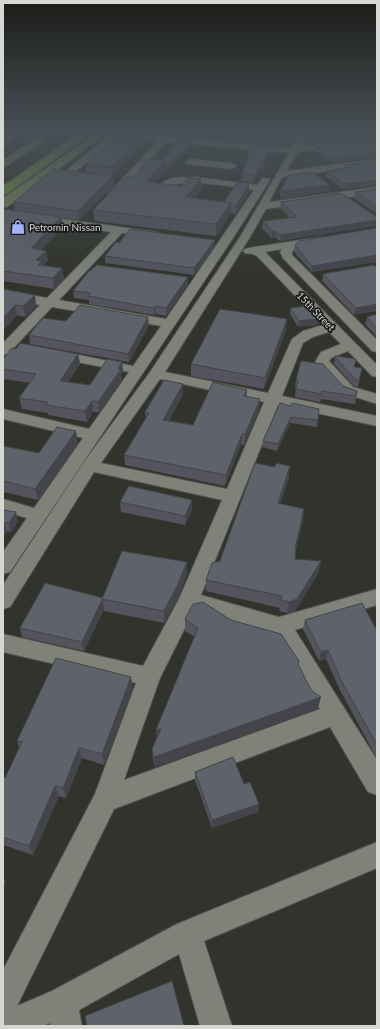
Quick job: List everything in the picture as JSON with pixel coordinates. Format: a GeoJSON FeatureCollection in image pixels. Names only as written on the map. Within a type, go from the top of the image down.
{"type":"FeatureCollection","features":[{"type":"Feature","properties":{"kind":"highway"},"geometry":{"type":"LineString","coordinates":[[3,191],[19,180]]}},
{"type":"Feature","properties":{"kind":"main road"},"geometry":{"type":"LineString","coordinates":[[3,204],[36,180]]}},
{"type":"Feature","properties":{"kind":"street"},"geometry":{"type":"LineString","coordinates":[[110,180],[125,182]]}},
{"type":"Feature","properties":{"kind":"street"},"geometry":{"type":"LineString","coordinates":[[170,180],[166,183],[211,187],[219,180]]}},
{"type":"Feature","properties":{"kind":"street"},"geometry":{"type":"LineString","coordinates":[[248,180],[260,187]]}},
{"type":"Feature","properties":{"kind":"street"},"geometry":{"type":"LineString","coordinates":[[3,567],[199,281],[265,180]]}},
{"type":"Feature","properties":{"kind":"street"},"geometry":{"type":"LineString","coordinates":[[3,602],[90,466],[156,374],[235,253],[257,232],[263,206],[275,180]]}},
{"type":"Feature","properties":{"kind":"street"},"geometry":{"type":"LineString","coordinates":[[104,204],[125,182]]}},
{"type":"Feature","properties":{"kind":"street"},"geometry":{"type":"LineString","coordinates":[[331,187],[354,204]]}},
{"type":"Feature","properties":{"kind":"street"},"geometry":{"type":"LineString","coordinates":[[263,206],[377,190]]}},
{"type":"Feature","properties":{"kind":"street"},"geometry":{"type":"LineString","coordinates":[[3,214],[82,226],[165,235]]}},
{"type":"Feature","properties":{"kind":"street"},"geometry":{"type":"LineString","coordinates":[[82,226],[93,215]]}},
{"type":"Feature","properties":{"kind":"street"},"geometry":{"type":"LineString","coordinates":[[5,346],[120,230]]}},
{"type":"Feature","properties":{"kind":"street"},"geometry":{"type":"LineString","coordinates":[[235,253],[293,244],[327,236],[291,239],[257,232]]}},
{"type":"Feature","properties":{"kind":"street"},"geometry":{"type":"LineString","coordinates":[[210,241],[225,242]]}},
{"type":"Feature","properties":{"kind":"street","name":"15th Street"},"geometry":{"type":"LineString","coordinates":[[293,244],[286,252],[287,256],[303,274],[355,322],[377,348]]}},
{"type":"Feature","properties":{"kind":"street","name":"15th Street"},"geometry":{"type":"LineString","coordinates":[[254,250],[262,254],[377,373]]}},
{"type":"Feature","properties":{"kind":"street"},"geometry":{"type":"LineString","coordinates":[[86,265],[101,267]]}},
{"type":"Feature","properties":{"kind":"street"},"geometry":{"type":"LineString","coordinates":[[279,272],[322,276]]}},
{"type":"Feature","properties":{"kind":"street"},"geometry":{"type":"LineString","coordinates":[[184,279],[199,281]]}},
{"type":"Feature","properties":{"kind":"street"},"geometry":{"type":"LineString","coordinates":[[3,294],[169,324]]}},
{"type":"Feature","properties":{"kind":"street"},"geometry":{"type":"LineString","coordinates":[[3,1001],[105,800],[149,677],[189,600],[273,399],[301,337],[355,322]]}},
{"type":"Feature","properties":{"kind":"street"},"geometry":{"type":"LineString","coordinates":[[156,374],[372,420],[374,398],[348,390],[322,362],[326,355],[349,345]]}},
{"type":"Feature","properties":{"kind":"street"},"geometry":{"type":"LineString","coordinates":[[5,346],[24,348]]}},
{"type":"Feature","properties":{"kind":"street"},"geometry":{"type":"LineString","coordinates":[[39,351],[138,370]]}},
{"type":"Feature","properties":{"kind":"street"},"geometry":{"type":"LineString","coordinates":[[3,414],[93,436]]}},
{"type":"Feature","properties":{"kind":"street"},"geometry":{"type":"LineString","coordinates":[[90,466],[233,496]]}},
{"type":"Feature","properties":{"kind":"street"},"geometry":{"type":"LineString","coordinates":[[3,505],[38,515]]}},
{"type":"Feature","properties":{"kind":"street"},"geometry":{"type":"LineString","coordinates":[[189,600],[279,626],[377,597]]}},
{"type":"Feature","properties":{"kind":"street"},"geometry":{"type":"LineString","coordinates":[[279,626],[291,641],[377,783]]}},
{"type":"Feature","properties":{"kind":"street"},"geometry":{"type":"LineString","coordinates":[[3,643],[149,677]]}},
{"type":"Feature","properties":{"kind":"street"},"geometry":{"type":"LineString","coordinates":[[105,800],[336,714]]}},
{"type":"Feature","properties":{"kind":"street"},"geometry":{"type":"LineString","coordinates":[[6,1026],[64,1014],[186,934],[377,855]]}},
{"type":"Feature","properties":{"kind":"street"},"geometry":{"type":"LineString","coordinates":[[186,934],[216,1026]]}},
{"type":"Feature","properties":{"kind":"building"},"geometry":{"type":"Polygon","coordinates":[[[40,180],[109,180],[78,211],[14,202],[40,180]]]}},
{"type":"Feature","properties":{"kind":"building"},"geometry":{"type":"Polygon","coordinates":[[[123,180],[149,180],[147,182],[181,186],[186,180],[200,180],[186,197],[231,203],[216,224],[93,210],[123,180]]]}},
{"type":"Feature","properties":{"kind":"building"},"geometry":{"type":"Polygon","coordinates":[[[286,180],[323,180],[330,185],[280,191],[286,180]]]}},
{"type":"Feature","properties":{"kind":"building"},"geometry":{"type":"Polygon","coordinates":[[[339,180],[377,180],[345,184],[339,180]]]}},
{"type":"Feature","properties":{"kind":"building"},"geometry":{"type":"Polygon","coordinates":[[[237,182],[249,183],[236,206],[230,205],[231,203],[224,202],[237,182]]]}},
{"type":"Feature","properties":{"kind":"building"},"geometry":{"type":"Polygon","coordinates":[[[377,189],[377,207],[355,192],[377,189]]]}},
{"type":"Feature","properties":{"kind":"building"},"geometry":{"type":"Polygon","coordinates":[[[341,193],[377,217],[377,220],[280,235],[276,231],[272,231],[263,221],[297,217],[281,202],[341,193]]]}},
{"type":"Feature","properties":{"kind":"building"},"geometry":{"type":"Polygon","coordinates":[[[4,209],[61,217],[31,248],[46,251],[36,260],[42,261],[38,265],[62,268],[53,278],[3,271],[4,209]]]}},
{"type":"Feature","properties":{"kind":"building"},"geometry":{"type":"Polygon","coordinates":[[[377,228],[377,255],[312,266],[295,245],[299,241],[377,228]]]}},
{"type":"Feature","properties":{"kind":"building"},"geometry":{"type":"Polygon","coordinates":[[[130,229],[215,240],[194,268],[105,256],[116,242],[119,243],[130,229]]]}},
{"type":"Feature","properties":{"kind":"building"},"geometry":{"type":"Polygon","coordinates":[[[97,265],[188,277],[166,308],[155,306],[154,308],[88,296],[91,293],[73,291],[88,272],[97,265]]]}},
{"type":"Feature","properties":{"kind":"building"},"geometry":{"type":"Polygon","coordinates":[[[374,265],[377,267],[377,304],[356,308],[323,274],[374,265]]]}},
{"type":"Feature","properties":{"kind":"building"},"geometry":{"type":"Polygon","coordinates":[[[3,289],[35,295],[23,306],[15,305],[3,318],[3,289]]]}},
{"type":"Feature","properties":{"kind":"building"},"geometry":{"type":"Polygon","coordinates":[[[80,305],[148,317],[128,354],[29,335],[43,318],[66,321],[80,305]]]}},
{"type":"Feature","properties":{"kind":"building"},"geometry":{"type":"Polygon","coordinates":[[[309,306],[318,319],[299,321],[290,308],[309,306]]]}},
{"type":"Feature","properties":{"kind":"building"},"geometry":{"type":"Polygon","coordinates":[[[220,309],[287,319],[265,378],[191,364],[220,309]]]}},
{"type":"Feature","properties":{"kind":"building"},"geometry":{"type":"Polygon","coordinates":[[[377,314],[377,328],[367,317],[377,314]]]}},
{"type":"Feature","properties":{"kind":"building"},"geometry":{"type":"Polygon","coordinates":[[[20,343],[78,354],[60,381],[90,385],[107,359],[122,362],[118,369],[121,369],[98,402],[92,401],[85,411],[46,405],[48,402],[19,398],[36,374],[3,369],[3,359],[12,348],[16,349],[20,343]]]}},
{"type":"Feature","properties":{"kind":"building"},"geometry":{"type":"Polygon","coordinates":[[[335,356],[356,359],[354,367],[362,368],[359,381],[355,379],[335,356]]]}},
{"type":"Feature","properties":{"kind":"building"},"geometry":{"type":"Polygon","coordinates":[[[301,361],[323,364],[343,386],[357,391],[356,396],[322,391],[321,394],[296,389],[298,380],[296,380],[301,361]]]}},
{"type":"Feature","properties":{"kind":"building"},"geometry":{"type":"Polygon","coordinates":[[[164,380],[183,384],[163,420],[193,425],[213,382],[247,390],[244,396],[260,399],[245,434],[242,434],[226,475],[124,455],[149,413],[145,412],[164,380]]]}},
{"type":"Feature","properties":{"kind":"building"},"geometry":{"type":"Polygon","coordinates":[[[280,403],[291,406],[292,403],[319,409],[318,420],[291,417],[278,444],[263,441],[280,403]]]}},
{"type":"Feature","properties":{"kind":"building"},"geometry":{"type":"Polygon","coordinates":[[[57,427],[76,431],[35,489],[3,481],[3,446],[39,453],[57,427]]]}},
{"type":"Feature","properties":{"kind":"building"},"geometry":{"type":"Polygon","coordinates":[[[255,463],[275,467],[276,463],[290,466],[278,503],[304,509],[296,544],[295,559],[321,561],[297,599],[289,602],[281,600],[282,596],[206,580],[212,563],[220,561],[255,463]]]}},
{"type":"Feature","properties":{"kind":"building"},"geometry":{"type":"Polygon","coordinates":[[[129,486],[192,500],[185,516],[120,502],[129,486]]]}},
{"type":"Feature","properties":{"kind":"building"},"geometry":{"type":"Polygon","coordinates":[[[3,510],[16,512],[9,523],[3,523],[3,510]]]}},
{"type":"Feature","properties":{"kind":"building"},"geometry":{"type":"Polygon","coordinates":[[[122,551],[187,562],[164,611],[102,599],[122,551]]]}},
{"type":"Feature","properties":{"kind":"building"},"geometry":{"type":"Polygon","coordinates":[[[45,583],[103,598],[82,642],[20,628],[45,583]]]}},
{"type":"Feature","properties":{"kind":"building"},"geometry":{"type":"Polygon","coordinates":[[[203,602],[231,620],[281,634],[299,661],[298,664],[311,690],[321,697],[154,757],[152,749],[161,729],[156,730],[198,628],[185,619],[193,604],[203,602]]]}},
{"type":"Feature","properties":{"kind":"building"},"geometry":{"type":"Polygon","coordinates":[[[362,603],[377,631],[377,745],[342,682],[328,650],[321,652],[305,620],[362,603]]]}},
{"type":"Feature","properties":{"kind":"building"},"geometry":{"type":"Polygon","coordinates":[[[56,658],[131,677],[102,754],[79,748],[63,788],[55,786],[29,846],[3,837],[3,777],[5,778],[22,742],[17,741],[56,658]]]}},
{"type":"Feature","properties":{"kind":"building"},"geometry":{"type":"Polygon","coordinates":[[[233,757],[244,784],[250,782],[259,804],[212,820],[195,772],[233,757]]]}},
{"type":"Feature","properties":{"kind":"building"},"geometry":{"type":"Polygon","coordinates":[[[172,981],[184,1026],[87,1026],[85,1016],[172,981]]]}},
{"type":"Feature","properties":{"kind":"place","name":"Petromin Nissan"},"geometry":{"type":"Point","coordinates":[18,227]}}]}
